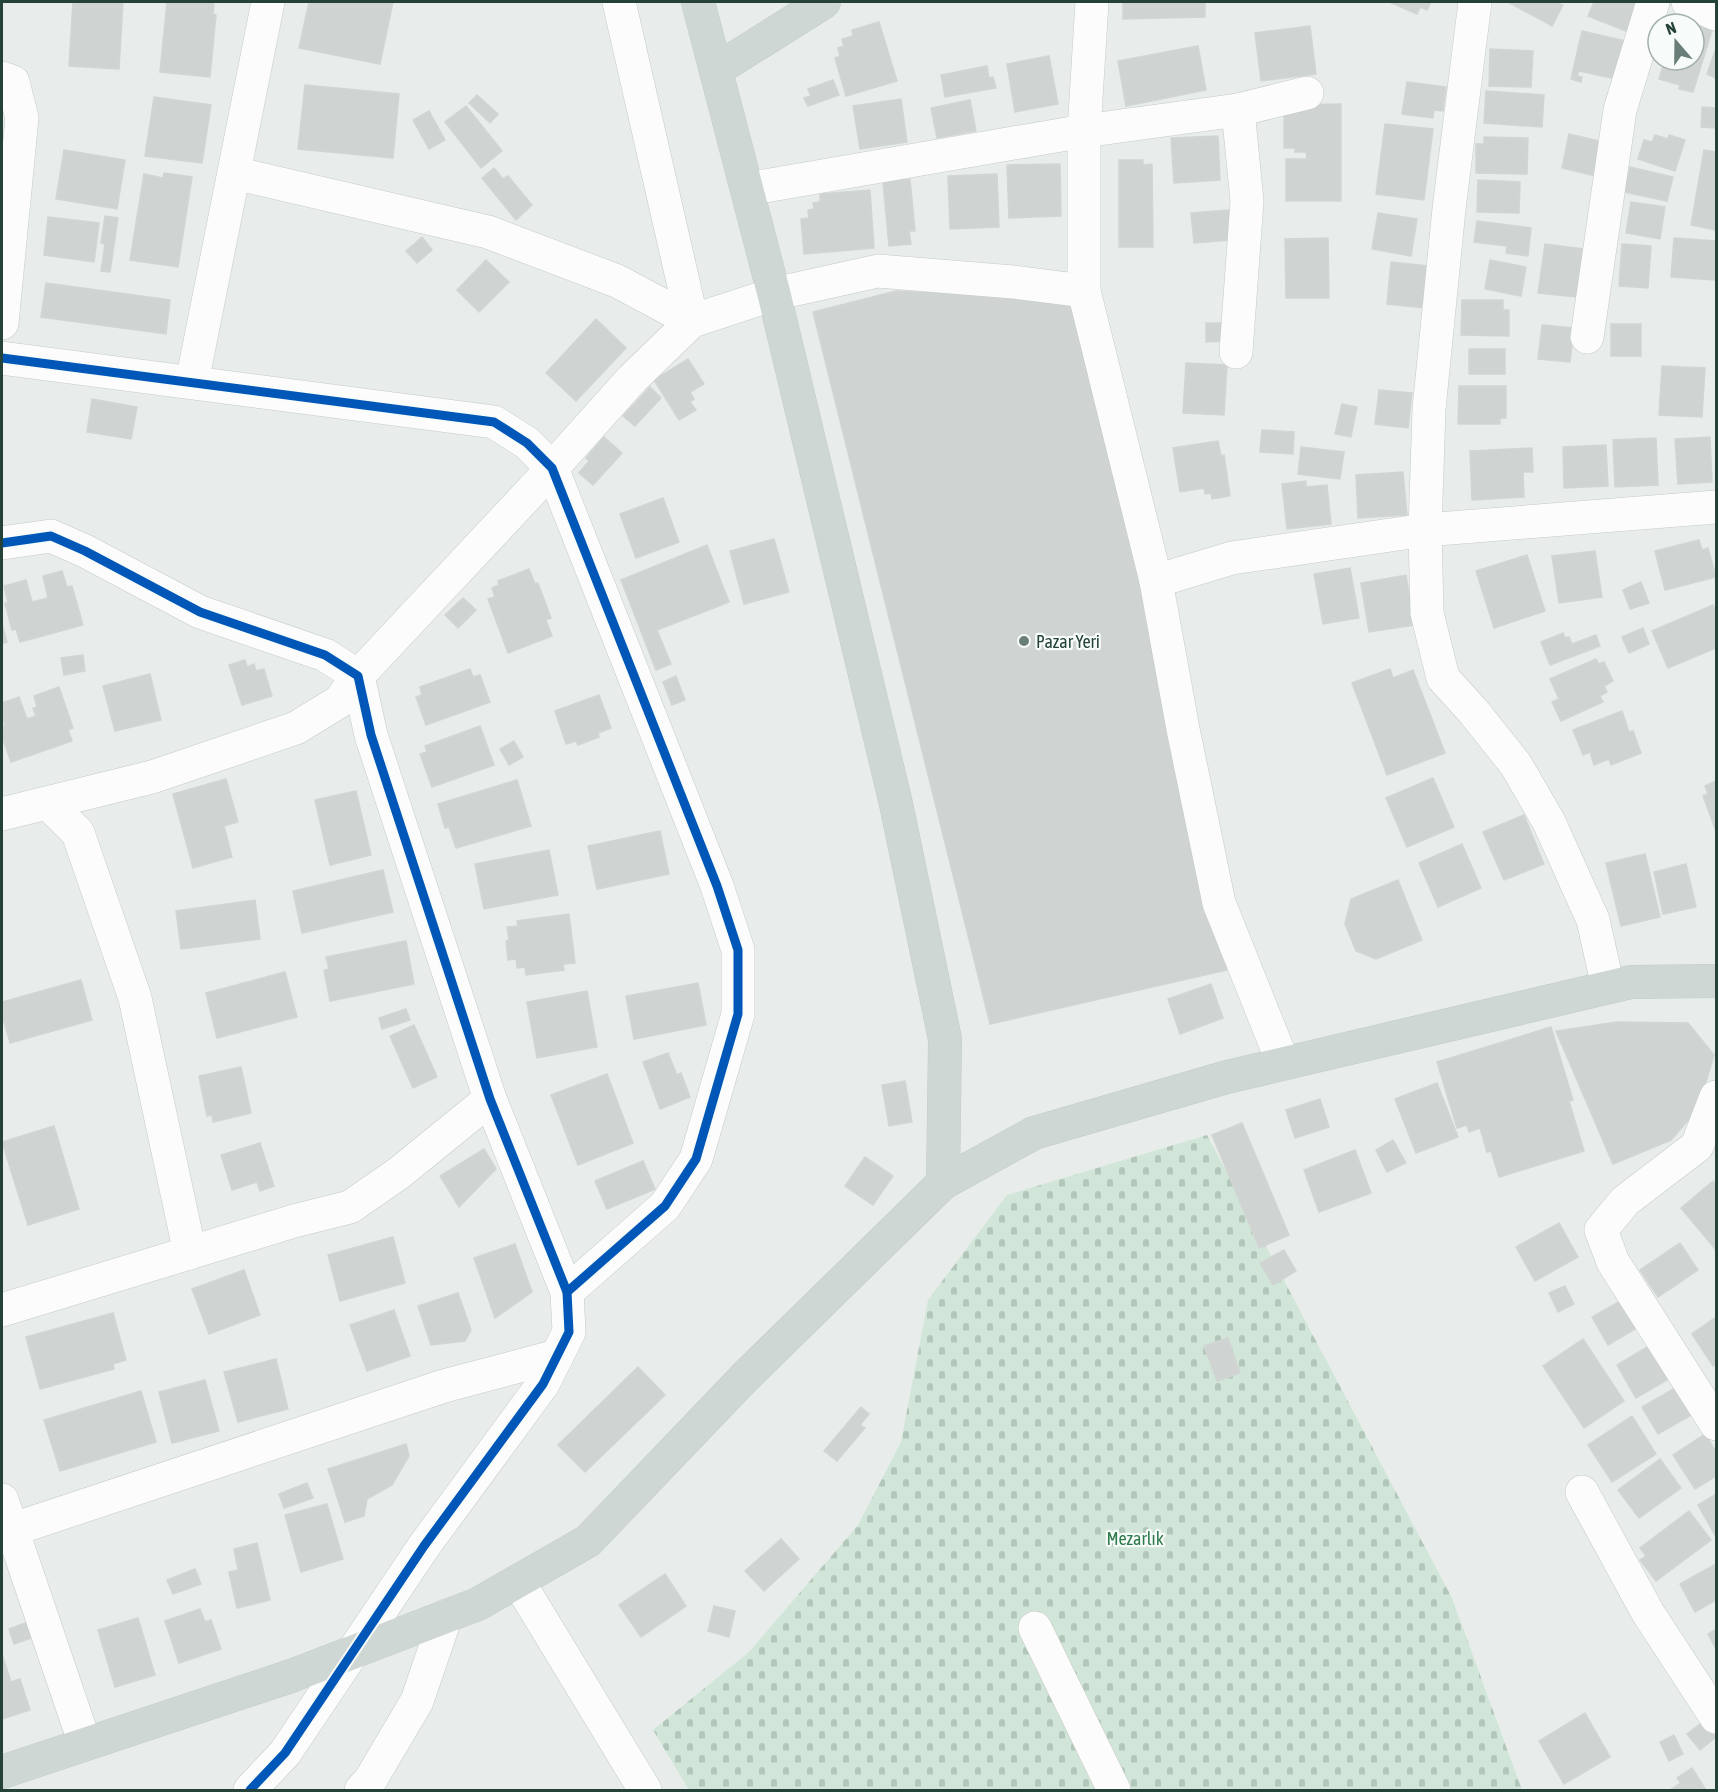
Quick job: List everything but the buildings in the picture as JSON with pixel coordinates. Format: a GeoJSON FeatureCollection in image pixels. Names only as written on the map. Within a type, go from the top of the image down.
{"type":"FeatureCollection","features":[{"type":"Feature","properties":{"kind":"main road"},"geometry":{"type":"LineString","coordinates":[[698,2],[774,294],[896,804],[945,1039],[943,1183]]}},
{"type":"Feature","properties":{"kind":"main road"},"geometry":{"type":"LineString","coordinates":[[716,70],[824,2]]}},
{"type":"Feature","properties":{"kind":"main road"},"geometry":{"type":"LineString","coordinates":[[2,1772],[291,1676],[478,1604],[588,1541],[744,1378],[943,1183],[1034,1133],[1227,1077],[1608,987],[1631,982],[1716,981]]}},
{"type":"Feature","properties":{"kind":"street"},"geometry":{"type":"LineString","coordinates":[[192,382],[268,2]]}},
{"type":"Feature","properties":{"kind":"street"},"geometry":{"type":"LineString","coordinates":[[619,2],[692,321]]}},
{"type":"Feature","properties":{"kind":"street"},"geometry":{"type":"LineString","coordinates":[[1092,2],[1084,131],[1084,291],[1156,581],[1183,729],[1219,903],[1283,1064]]}},
{"type":"Feature","properties":{"kind":"street"},"geometry":{"type":"LineString","coordinates":[[1475,2],[1449,209],[1429,410],[1425,530],[1428,613],[1443,678],[1516,765],[1549,822],[1593,920],[1608,987]]}},
{"type":"Feature","properties":{"kind":"street"},"geometry":{"type":"LineString","coordinates":[[1587,337],[1620,110],[1653,2]]}},
{"type":"Feature","properties":{"kind":"street"},"geometry":{"type":"LineString","coordinates":[[1688,2],[1716,14]]}},
{"type":"Feature","properties":{"kind":"street"},"geometry":{"type":"LineString","coordinates":[[2,78],[13,82],[22,118],[2,323]]}},
{"type":"Feature","properties":{"kind":"street"},"geometry":{"type":"LineString","coordinates":[[747,189],[1084,131],[1239,110],[1307,93]]}},
{"type":"Feature","properties":{"kind":"street"},"geometry":{"type":"LineString","coordinates":[[1236,352],[1247,201],[1239,110]]}},
{"type":"Feature","properties":{"kind":"street"},"geometry":{"type":"LineString","coordinates":[[234,172],[488,232],[617,282],[692,321]]}},
{"type":"Feature","properties":{"kind":"street"},"geometry":{"type":"LineString","coordinates":[[2,814],[152,777],[296,728],[340,701],[358,676],[632,379],[692,321],[774,294],[879,271],[1013,282],[1084,291]]}},
{"type":"Feature","properties":{"kind":"street"},"geometry":{"type":"LineString","coordinates":[[2,358],[494,422],[527,443],[552,468],[712,875],[738,950],[738,1014],[696,1159],[665,1206],[567,1292]]}},
{"type":"Feature","properties":{"kind":"street"},"geometry":{"type":"LineString","coordinates":[[1156,581],[1232,558],[1425,530],[1716,507]]}},
{"type":"Feature","properties":{"kind":"street"},"geometry":{"type":"LineString","coordinates":[[2,543],[51,536],[85,551],[200,612],[325,655],[358,676],[371,735],[490,1099],[567,1292],[569,1332],[543,1384],[424,1546],[285,1753],[250,1791]]}},
{"type":"Feature","properties":{"kind":"street"},"geometry":{"type":"LineString","coordinates":[[48,803],[78,833],[135,998],[190,1253]]}},
{"type":"Feature","properties":{"kind":"street"},"geometry":{"type":"LineString","coordinates":[[1716,1097],[1697,1146],[1625,1201],[1601,1230],[1613,1263],[1716,1424]]}},
{"type":"Feature","properties":{"kind":"street"},"geometry":{"type":"LineString","coordinates":[[2,1310],[294,1221],[350,1207],[399,1173],[490,1099]]}},
{"type":"Feature","properties":{"kind":"street"},"geometry":{"type":"LineString","coordinates":[[86,1744],[6,1515],[444,1386],[557,1356]]}},
{"type":"Feature","properties":{"kind":"street"},"geometry":{"type":"LineString","coordinates":[[1582,1492],[1648,1613],[1716,1717]]}},
{"type":"Feature","properties":{"kind":"street"},"geometry":{"type":"LineString","coordinates":[[518,1581],[645,1791]]}},
{"type":"Feature","properties":{"kind":"street"},"geometry":{"type":"LineString","coordinates":[[361,1791],[371,1779],[417,1701],[446,1616]]}},
{"type":"Feature","properties":{"kind":"street"},"geometry":{"type":"LineString","coordinates":[[1035,1628],[1103,1787]]}},
{"type":"Feature","properties":{"kind":"green space","name":"Mezarlık"},"geometry":{"type":"Polygon","coordinates":[[[1207,1135],[1452,1598],[1522,1790],[689,1790],[653,1730],[749,1652],[858,1525],[901,1442],[928,1300],[1007,1195],[1207,1135]]]}},
{"type":"Feature","properties":{"kind":"cycle path"},"geometry":{"type":"LineString","coordinates":[[2,358],[494,422],[527,443],[552,468],[717,886],[738,950],[738,1014],[696,1159],[665,1206],[567,1292]]}},
{"type":"Feature","properties":{"kind":"cycle path"},"geometry":{"type":"LineString","coordinates":[[2,543],[51,536],[85,551],[200,612],[325,655],[358,676],[371,735],[490,1099],[567,1292],[569,1332],[543,1384],[424,1546],[285,1753],[250,1790]]}},
{"type":"Feature","properties":{"kind":"place","name":"Pazar Yeri"},"geometry":{"type":"Point","coordinates":[1024,641]}}]}
